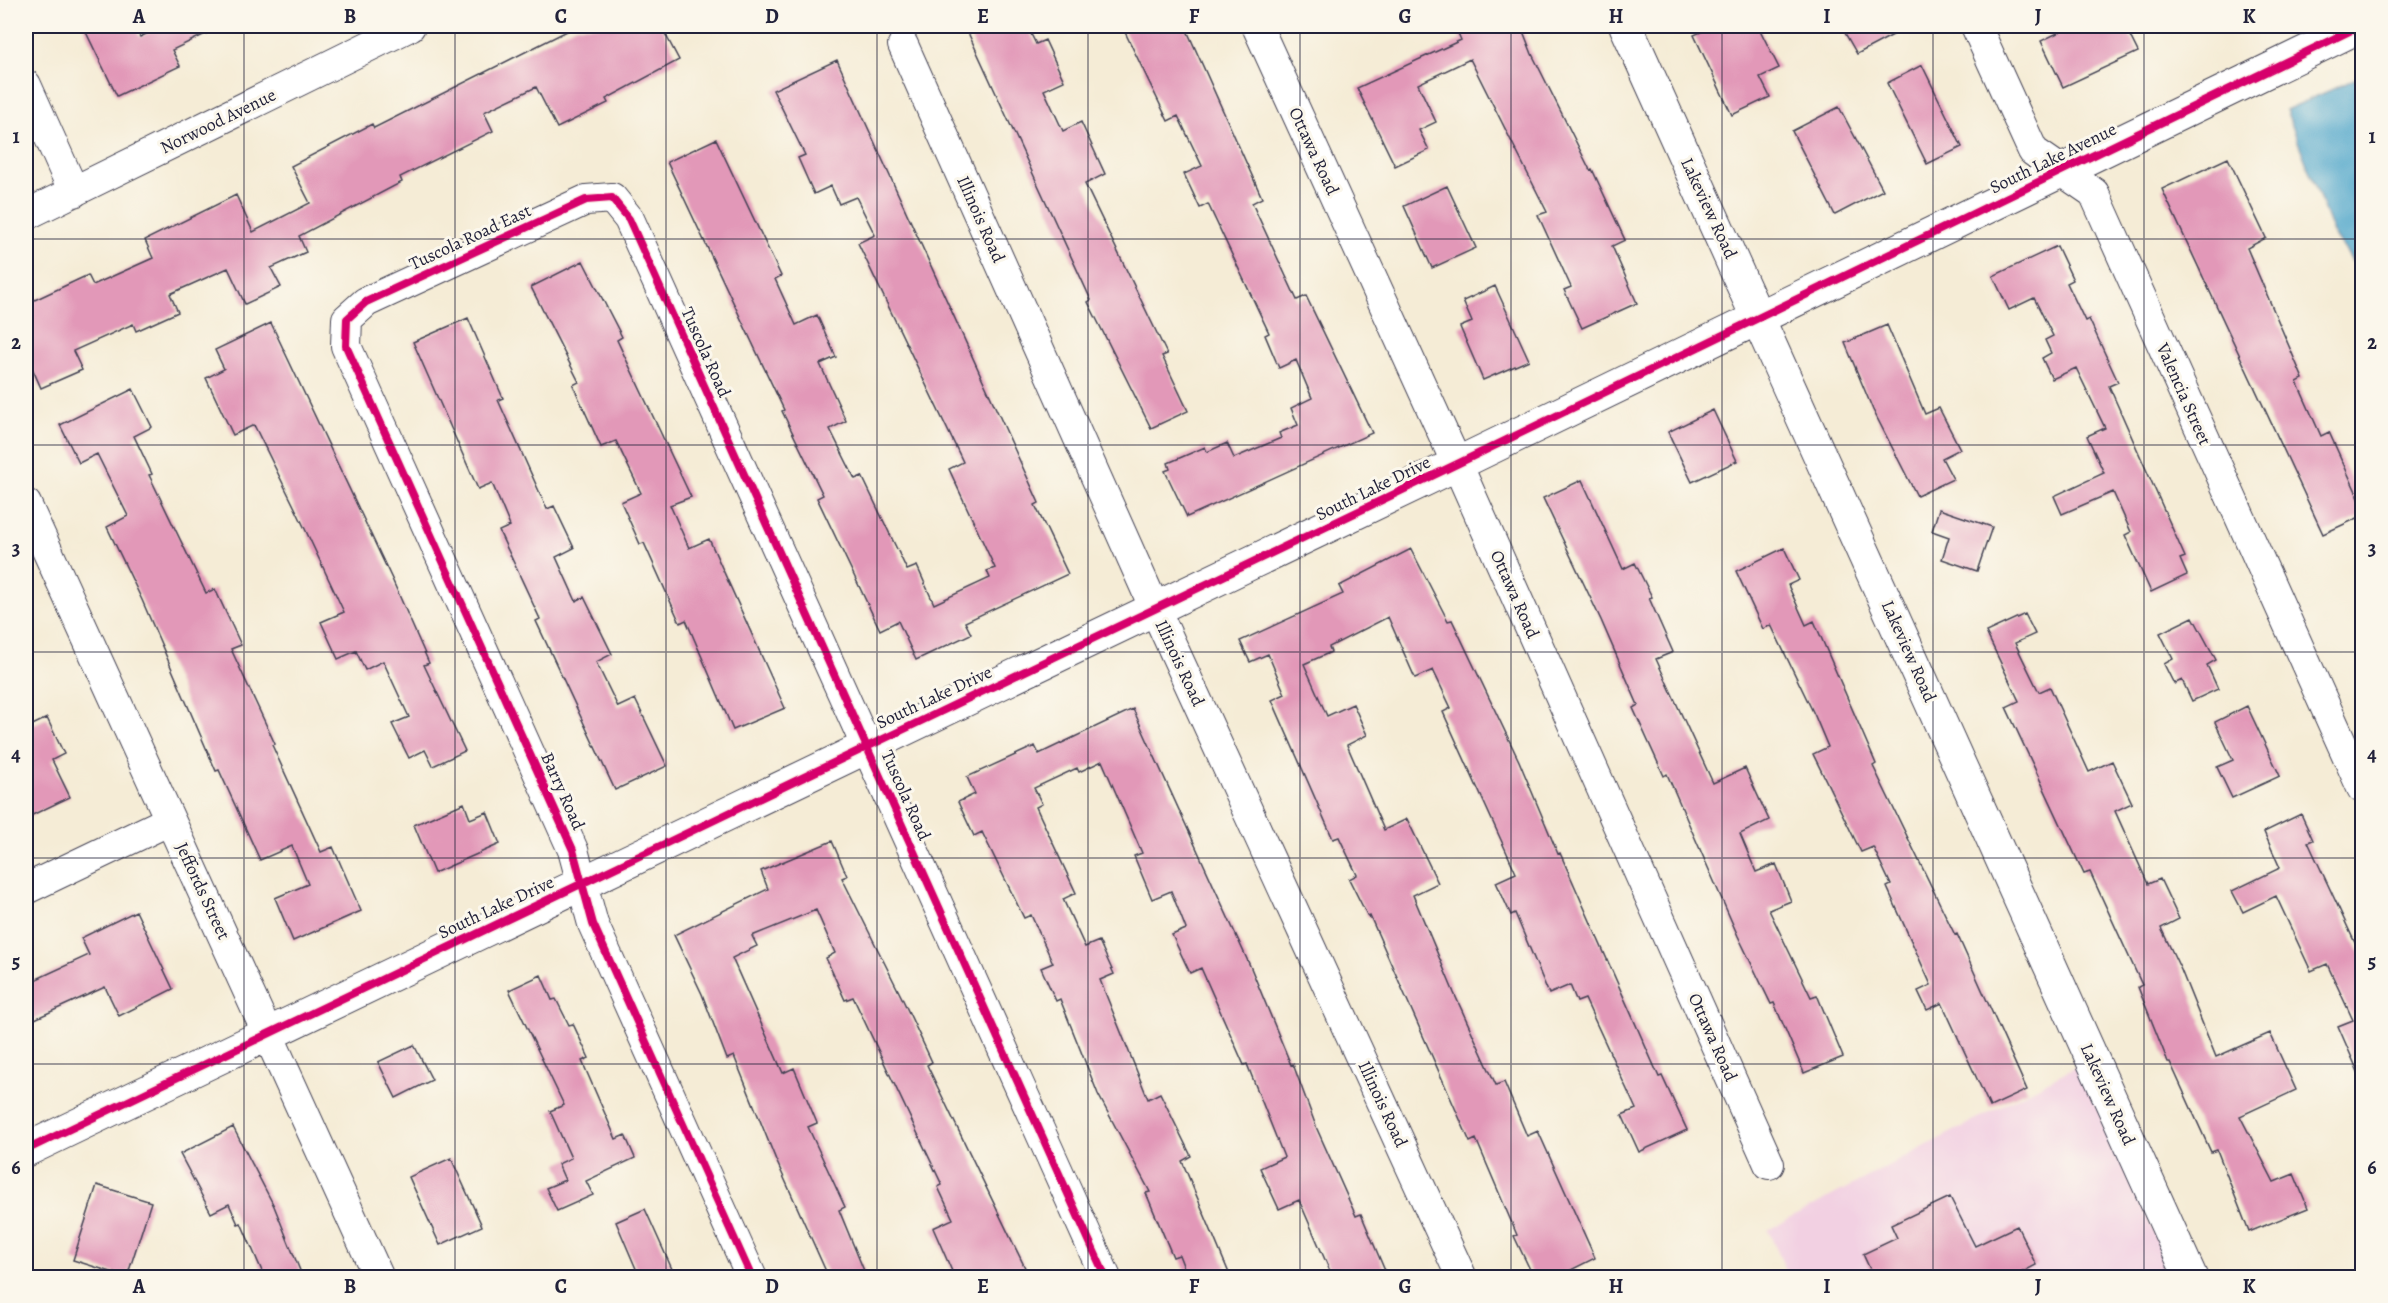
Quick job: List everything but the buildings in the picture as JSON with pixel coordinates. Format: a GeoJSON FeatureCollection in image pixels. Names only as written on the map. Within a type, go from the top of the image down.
{"type":"FeatureCollection","features":[{"type":"Feature","properties":{"kind":"street","name":"Norwood Avenue"},"geometry":{"type":"LineString","coordinates":[[26,215],[410,26]]}},
{"type":"Feature","properties":{"kind":"street","name":"Ottawa Road"},"geometry":{"type":"LineString","coordinates":[[1257,26],[1457,464],[1769,1164]]}},
{"type":"Feature","properties":{"kind":"street","name":"Lakeview Road"},"geometry":{"type":"LineString","coordinates":[[1626,26],[2191,1278]]}},
{"type":"Feature","properties":{"kind":"street","name":"Valencia Street"},"geometry":{"type":"LineString","coordinates":[[1976,26],[2033,151],[2094,193],[2362,788]]}},
{"type":"Feature","properties":{"kind":"street","name":"South Lake Avenue"},"geometry":{"type":"LineString","coordinates":[[1759,317],[2345,29]]}},
{"type":"Feature","properties":{"kind":"street","name":"Illinois Road"},"geometry":{"type":"LineString","coordinates":[[903,45],[1155,609],[1462,1278]]}},
{"type":"Feature","properties":{"kind":"street"},"geometry":{"type":"LineString","coordinates":[[26,85],[74,192]]}},
{"type":"Feature","properties":{"kind":"street","name":"Tuscola Road East"},"geometry":{"type":"LineString","coordinates":[[347,319],[366,302],[586,200],[612,198]]}},
{"type":"Feature","properties":{"kind":"street","name":"Tuscola Road"},"geometry":{"type":"LineString","coordinates":[[612,198],[629,219],[1106,1278]]}},
{"type":"Feature","properties":{"kind":"street","name":"South Lake Drive"},"geometry":{"type":"LineString","coordinates":[[26,1150],[1759,317]]}},
{"type":"Feature","properties":{"kind":"street","name":"Barry Road"},"geometry":{"type":"LineString","coordinates":[[347,319],[346,346],[573,850],[593,924],[752,1278]]}},
{"type":"Feature","properties":{"kind":"street","name":"Jeffords Street"},"geometry":{"type":"LineString","coordinates":[[26,504],[379,1278]]}},
{"type":"Feature","properties":{"kind":"street"},"geometry":{"type":"LineString","coordinates":[[26,889],[170,820]]}},
{"type":"Feature","properties":{"kind":"shaded area"},"geometry":{"type":"Polygon","coordinates":[[[2078,1065],[2174,1277],[1789,1277],[1768,1230],[2078,1065]]]}},
{"type":"Feature","properties":{"kind":"water"},"geometry":{"type":"Polygon","coordinates":[[[2362,76],[2362,275],[2333,233],[2286,110],[2362,76]]]}},
{"type":"Feature","properties":{"kind":"cycle path"},"geometry":{"type":"LineString","coordinates":[[26,1150],[1457,464],[2360,26]]}},
{"type":"Feature","properties":{"kind":"cycle path"},"geometry":{"type":"LineString","coordinates":[[752,1278],[593,924],[573,850],[346,346],[347,319],[366,302],[586,200],[612,198],[629,219],[1106,1278]]}}]}
